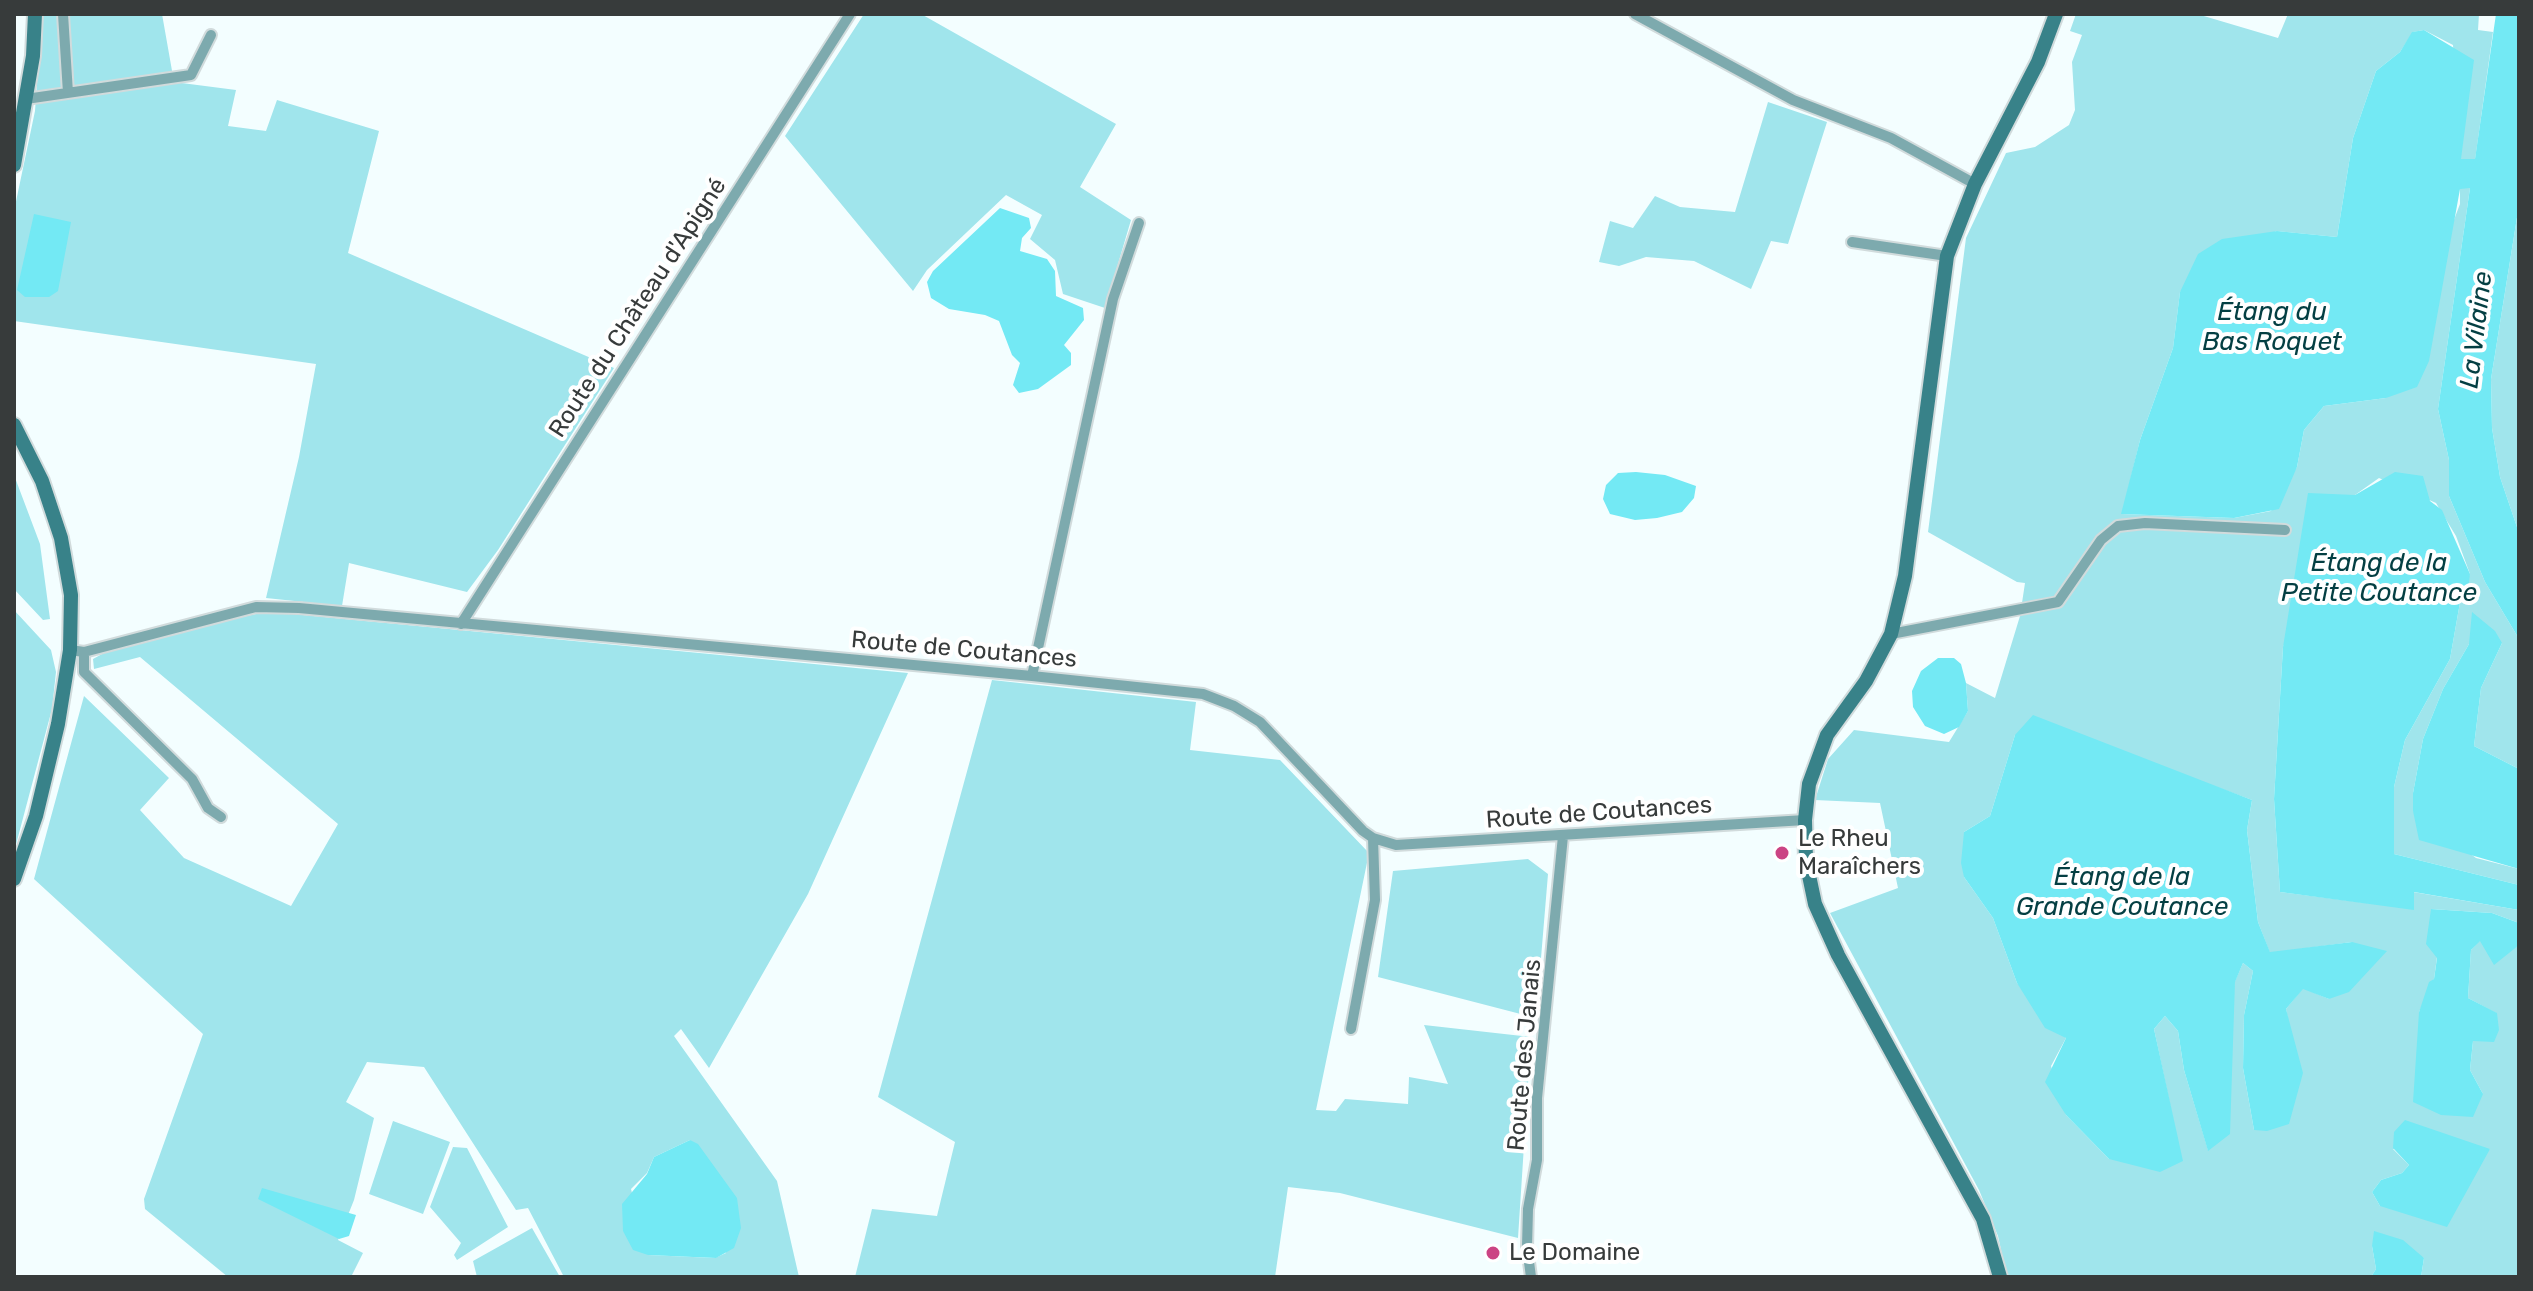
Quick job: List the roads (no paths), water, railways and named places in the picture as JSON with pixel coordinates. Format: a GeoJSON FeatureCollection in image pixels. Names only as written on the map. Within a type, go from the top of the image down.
{"type":"FeatureCollection","features":[{"type":"Feature","properties":{"kind":"street"},"geometry":{"type":"LineString","coordinates":[[14,165],[26,99],[35,14]]}},
{"type":"Feature","properties":{"kind":"street","name":"Route du Château d'Apigné"},"geometry":{"type":"LineString","coordinates":[[461,624],[850,14]]}},
{"type":"Feature","properties":{"kind":"street"},"geometry":{"type":"LineString","coordinates":[[1635,14],[1793,100],[1891,138],[1975,184]]}},
{"type":"Feature","properties":{"kind":"street"},"geometry":{"type":"LineString","coordinates":[[2000,1277],[1983,1219],[1838,955],[1815,904],[1806,861],[1805,820],[1809,784],[1827,735],[1866,681],[1891,634],[1914,523],[1947,256],[1975,184],[2038,62],[2056,14]]}},
{"type":"Feature","properties":{"kind":"street"},"geometry":{"type":"LineString","coordinates":[[64,16],[68,93]]}},
{"type":"Feature","properties":{"kind":"street"},"geometry":{"type":"LineString","coordinates":[[26,99],[191,75],[211,35]]}},
{"type":"Feature","properties":{"kind":"street"},"geometry":{"type":"LineString","coordinates":[[1032,676],[1113,299],[1139,223]]}},
{"type":"Feature","properties":{"kind":"street"},"geometry":{"type":"LineString","coordinates":[[1852,242],[1947,256]]}},
{"type":"Feature","properties":{"kind":"street"},"geometry":{"type":"LineString","coordinates":[[14,425],[42,481],[61,538],[77,651],[84,672],[192,779],[208,808],[221,817]]}},
{"type":"Feature","properties":{"kind":"street"},"geometry":{"type":"LineString","coordinates":[[1891,634],[2058,602],[2101,540],[2118,526],[2145,523],[2285,530]]}},
{"type":"Feature","properties":{"kind":"street","name":"Route de Coutances"},"geometry":{"type":"LineString","coordinates":[[77,651],[256,607],[1032,676],[1203,694],[1234,706],[1260,722],[1373,838],[1396,845],[1805,820]]}},
{"type":"Feature","properties":{"kind":"street"},"geometry":{"type":"LineString","coordinates":[[14,879],[36,816],[77,651]]}},
{"type":"Feature","properties":{"kind":"street","name":"Route des Janais"},"geometry":{"type":"LineString","coordinates":[[1531,1277],[1527,1247],[1528,1209],[1537,1160],[1537,1098],[1563,836]]}},
{"type":"Feature","properties":{"kind":"street"},"geometry":{"type":"LineString","coordinates":[[1351,1029],[1373,914],[1373,838]]}},
{"type":"Feature","properties":{"kind":"water","name":"Étang du Bas Roquet"},"geometry":{"type":"Polygon","coordinates":[[[2496,14],[2519,14],[2519,205],[2491,379],[2492,428],[2500,477],[2519,533],[2519,639],[2485,582],[2449,496],[2449,460],[2438,409],[2470,188],[2460,189],[2429,361],[2417,387],[2386,398],[2324,406],[2304,430],[2297,467],[2279,509],[2234,518],[2121,514],[2140,440],[2173,348],[2180,292],[2198,254],[2222,239],[2277,231],[2337,237],[2353,138],[2376,71],[2400,52],[2412,32],[2424,30],[2474,60],[2461,159],[2475,159],[2496,14]]]}},
{"type":"Feature","properties":{"kind":"water"},"geometry":{"type":"Polygon","coordinates":[[[1000,208],[1029,218],[1031,228],[1022,238],[1020,251],[1047,259],[1055,271],[1056,296],[1083,308],[1084,320],[1064,345],[1071,353],[1071,365],[1038,389],[1019,393],[1013,385],[1020,363],[1012,355],[999,321],[985,315],[949,309],[931,298],[927,282],[933,271],[1000,208]]]}},
{"type":"Feature","properties":{"kind":"water"},"geometry":{"type":"Polygon","coordinates":[[[34,214],[71,222],[58,291],[49,297],[25,297],[17,290],[34,214]]]}},
{"type":"Feature","properties":{"kind":"water","name":"Étang de la Petite Coutance"},"geometry":{"type":"Polygon","coordinates":[[[2395,472],[2423,476],[2430,501],[2442,510],[2470,574],[2468,591],[2462,591],[2450,659],[2405,740],[2394,787],[2394,854],[2519,885],[2519,910],[2414,892],[2414,910],[2280,892],[2274,799],[2283,647],[2308,493],[2355,495],[2395,472]]]}},
{"type":"Feature","properties":{"kind":"water"},"geometry":{"type":"Polygon","coordinates":[[[1618,473],[1665,475],[1696,486],[1694,498],[1682,512],[1657,518],[1635,520],[1610,514],[1603,499],[1606,485],[1618,473]]]}},
{"type":"Feature","properties":{"kind":"water"},"geometry":{"type":"Polygon","coordinates":[[[2472,612],[2495,631],[2502,643],[2481,688],[2474,746],[2519,769],[2519,869],[2419,840],[2413,811],[2413,793],[2423,739],[2443,689],[2469,644],[2472,612]]]}},
{"type":"Feature","properties":{"kind":"water"},"geometry":{"type":"Polygon","coordinates":[[[1938,658],[1954,658],[1961,664],[1966,683],[1968,711],[1959,727],[1944,734],[1925,726],[1913,707],[1912,691],[1921,671],[1938,658]]]}},
{"type":"Feature","properties":{"kind":"water","name":"Étang de la Grande Coutance"},"geometry":{"type":"Polygon","coordinates":[[[2033,715],[2252,800],[2247,830],[2258,922],[2270,952],[2352,942],[2387,951],[2349,992],[2329,999],[2303,989],[2286,1009],[2303,1073],[2289,1124],[2267,1131],[2254,1130],[2243,1068],[2244,1015],[2253,971],[2243,963],[2235,982],[2230,1134],[2208,1151],[2184,1070],[2178,1031],[2165,1016],[2154,1029],[2183,1161],[2160,1172],[2109,1159],[2066,1115],[2045,1082],[2066,1038],[2045,1028],[2017,983],[1993,918],[1964,877],[1961,863],[1964,832],[1990,816],[2015,735],[2033,715]]]}},
{"type":"Feature","properties":{"kind":"water"},"geometry":{"type":"Polygon","coordinates":[[[2431,909],[2492,913],[2519,923],[2519,945],[2494,965],[2480,941],[2471,950],[2468,998],[2497,1013],[2499,1030],[2494,1042],[2473,1041],[2470,1070],[2483,1094],[2473,1117],[2441,1115],[2413,1102],[2419,1012],[2429,982],[2434,979],[2437,958],[2426,944],[2431,909]]]}},
{"type":"Feature","properties":{"kind":"water"},"geometry":{"type":"Polygon","coordinates":[[[2405,1120],[2490,1149],[2447,1227],[2380,1206],[2372,1192],[2381,1180],[2402,1173],[2409,1165],[2393,1148],[2394,1132],[2405,1120]]]}},
{"type":"Feature","properties":{"kind":"water"},"geometry":{"type":"Polygon","coordinates":[[[690,1140],[698,1144],[737,1198],[741,1228],[734,1248],[716,1258],[648,1255],[633,1250],[623,1231],[622,1204],[647,1174],[654,1157],[690,1140]]]}},
{"type":"Feature","properties":{"kind":"water"},"geometry":{"type":"Polygon","coordinates":[[[262,1188],[356,1215],[349,1236],[339,1239],[258,1199],[262,1188]]]}},
{"type":"Feature","properties":{"kind":"water"},"geometry":{"type":"Polygon","coordinates":[[[2374,1231],[2403,1240],[2424,1258],[2421,1277],[2371,1277],[2376,1269],[2372,1246],[2374,1231]]]}},
{"type":"Feature","properties":{"kind":"place","name":"Le Rheu Maraîchers"},"geometry":{"type":"Point","coordinates":[1782,853]}},
{"type":"Feature","properties":{"kind":"place","name":"Le Domaine"},"geometry":{"type":"Point","coordinates":[1493,1253]}},
{"type":"Feature","properties":{"kind":"water label","name":"La Vilaine"},"geometry":{"type":"Point","coordinates":[2477,330]}}]}
